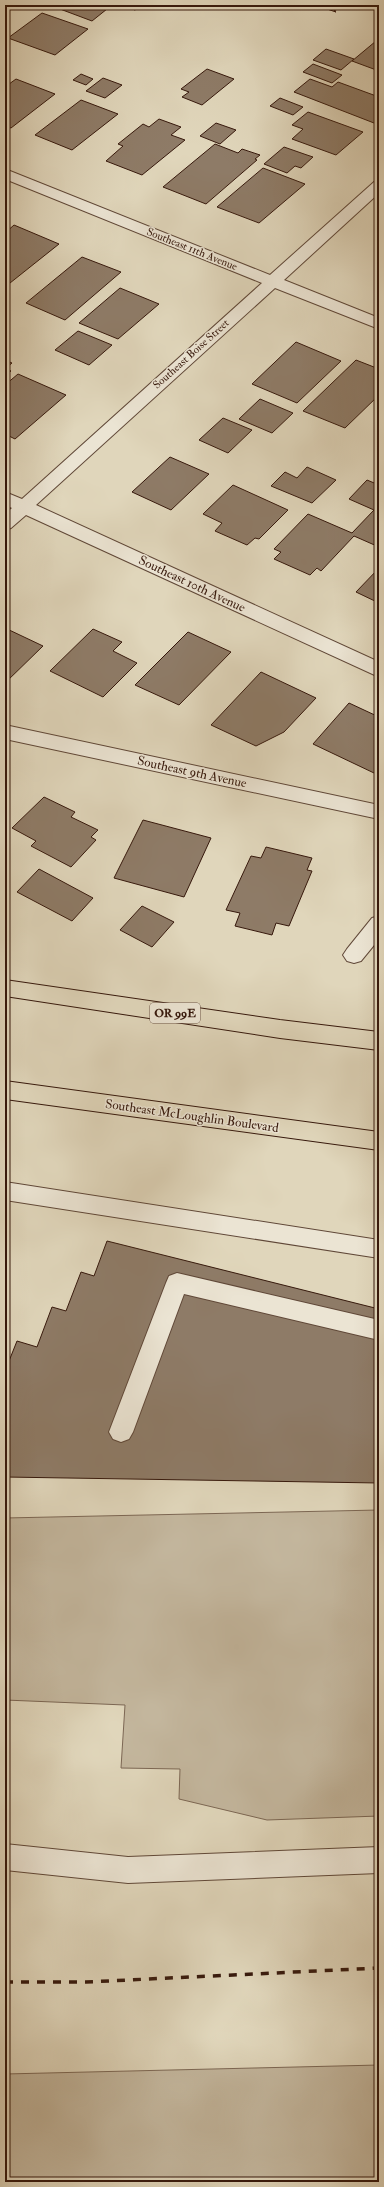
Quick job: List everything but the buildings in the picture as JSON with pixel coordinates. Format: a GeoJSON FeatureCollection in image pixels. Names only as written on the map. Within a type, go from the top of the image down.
{"type":"FeatureCollection","features":[{"type":"Feature","properties":{"kind":"highway","name":"OR 99E"},"geometry":{"type":"LineString","coordinates":[[5,988],[280,1029],[379,1041]]}},
{"type":"Feature","properties":{"kind":"highway","name":"Southeast McLoughlin Boulevard"},"geometry":{"type":"LineString","coordinates":[[5,1090],[238,1123],[379,1141]]}},
{"type":"Feature","properties":{"kind":"street","name":"Southeast 11th Avenue"},"geometry":{"type":"LineString","coordinates":[[5,174],[379,324]]}},
{"type":"Feature","properties":{"kind":"street","name":"Southeast Boise Street"},"geometry":{"type":"LineString","coordinates":[[5,524],[271,281],[379,185]]}},
{"type":"Feature","properties":{"kind":"street","name":"Southeast 10th Avenue"},"geometry":{"type":"LineString","coordinates":[[5,498],[379,670]]}},
{"type":"Feature","properties":{"kind":"street","name":"Southeast 9th Avenue"},"geometry":{"type":"LineString","coordinates":[[5,732],[379,812]]}},
{"type":"Feature","properties":{"kind":"street"},"geometry":{"type":"LineString","coordinates":[[354,955],[379,924]]}},
{"type":"Feature","properties":{"kind":"lane"},"geometry":{"type":"LineString","coordinates":[[5,1191],[379,1249]]}},
{"type":"Feature","properties":{"kind":"lane"},"geometry":{"type":"LineString","coordinates":[[121,1432],[177,1283],[379,1330]]}},
{"type":"Feature","properties":{"kind":"lane"},"geometry":{"type":"LineString","coordinates":[[5,1857],[128,1870],[379,1860]]}},
{"type":"Feature","properties":{"kind":"shaded area"},"geometry":{"type":"Polygon","coordinates":[[[379,1510],[379,1816],[267,1820],[179,1799],[180,1769],[121,1768],[125,1705],[5,1700],[5,1518],[379,1510]]]}},
{"type":"Feature","properties":{"kind":"shaded area"},"geometry":{"type":"Polygon","coordinates":[[[379,2065],[379,2182],[5,2182],[5,2074],[379,2065]]]}},
{"type":"Feature","properties":{"kind":"railway"},"geometry":{"type":"LineString","coordinates":[[5,1982],[86,1982],[379,1968]]}}]}
